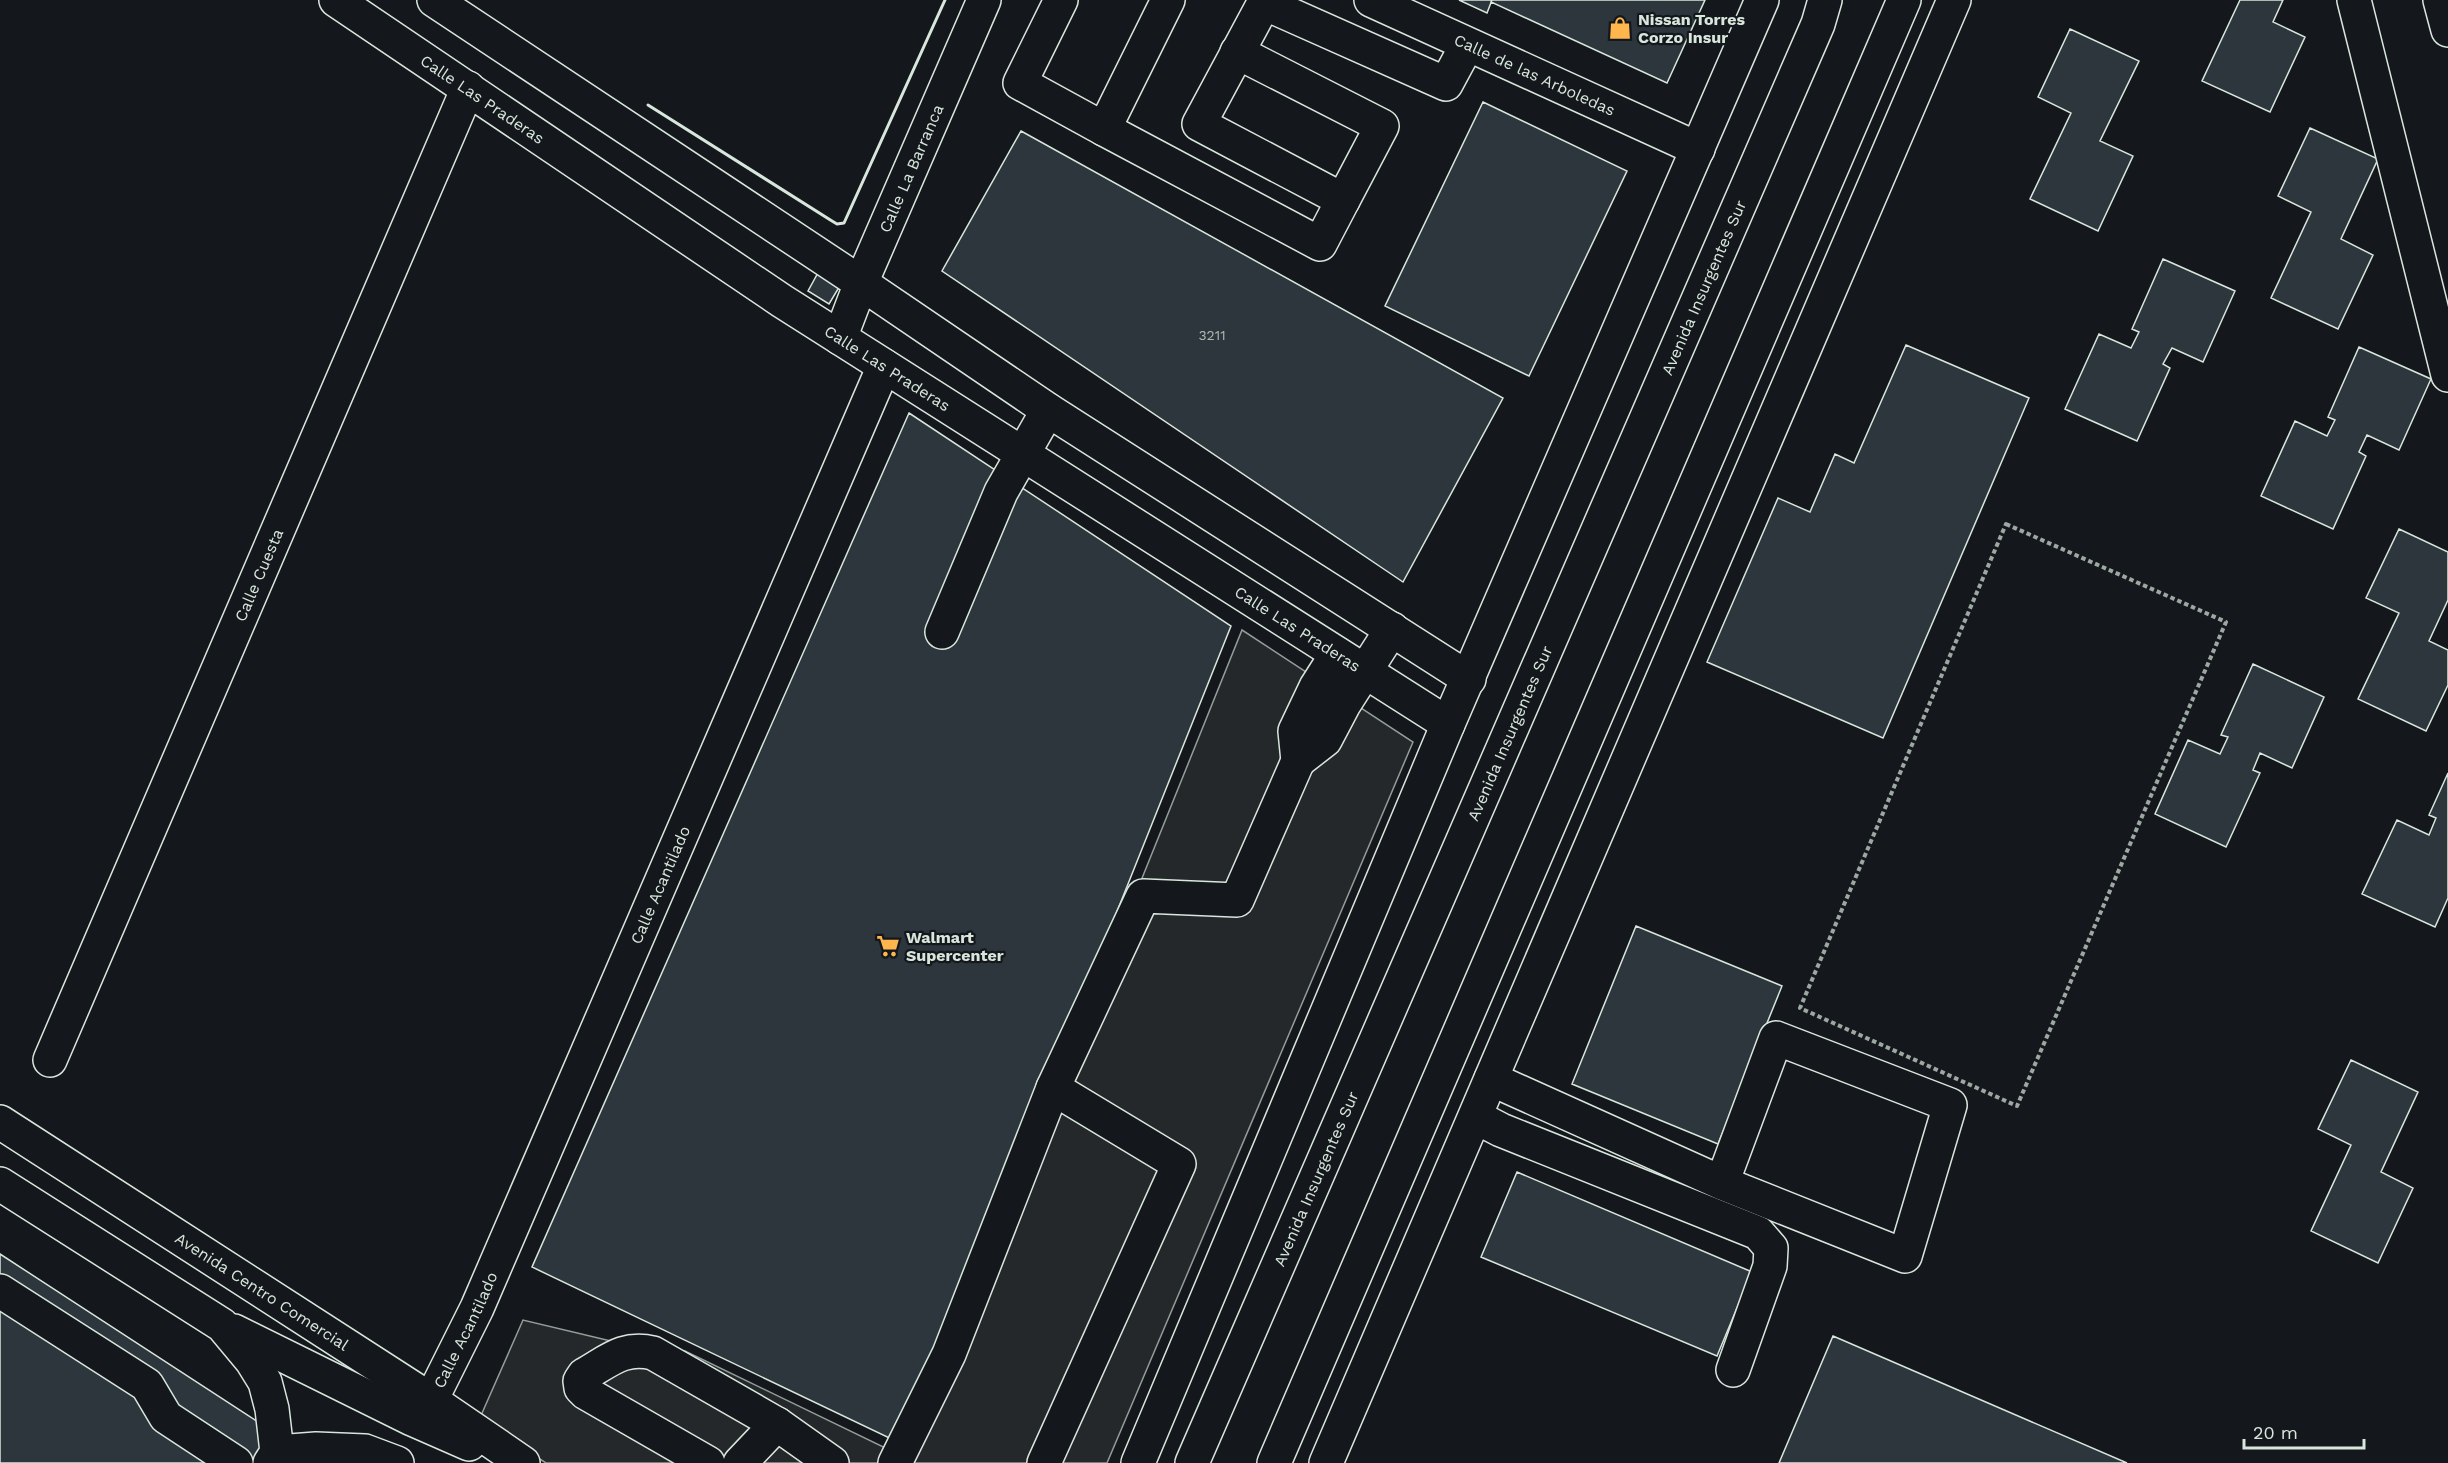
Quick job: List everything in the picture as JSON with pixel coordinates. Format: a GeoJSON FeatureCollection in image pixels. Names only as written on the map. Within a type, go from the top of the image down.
{"type":"FeatureCollection","features":[{"type":"Feature","properties":{"kind":"main road","name":"Calle Las Praderas"},"geometry":{"type":"LineString","coordinates":[[336,0],[772,294],[1448,724]]}},
{"type":"Feature","properties":{"kind":"main road"},"geometry":{"type":"LineString","coordinates":[[434,0],[1048,410],[1469,679]]}},
{"type":"Feature","properties":{"kind":"main road","name":"Calle La Barranca"},"geometry":{"type":"LineString","coordinates":[[840,338],[861,283],[984,0]]}},
{"type":"Feature","properties":{"kind":"main road"},"geometry":{"type":"LineString","coordinates":[[1061,0],[1020,83],[1320,244],[1382,126],[1237,52]]}},
{"type":"Feature","properties":{"kind":"main road"},"geometry":{"type":"LineString","coordinates":[[1104,129],[1168,0]]}},
{"type":"Feature","properties":{"kind":"main road","name":"Calle de las Arboledas"},"geometry":{"type":"LineString","coordinates":[[1371,0],[1698,149]]}},
{"type":"Feature","properties":{"kind":"main road"},"geometry":{"type":"LineString","coordinates":[[1138,1463],[1448,724],[1762,0]]}},
{"type":"Feature","properties":{"kind":"main road","name":"Avenida Insurgentes Sur"},"geometry":{"type":"LineString","coordinates":[[1192,1463],[1818,24],[1825,0]]}},
{"type":"Feature","properties":{"kind":"main road"},"geometry":{"type":"LineString","coordinates":[[1274,1463],[1904,0]]}},
{"type":"Feature","properties":{"kind":"main road"},"geometry":{"type":"LineString","coordinates":[[1326,1463],[1954,0]]}},
{"type":"Feature","properties":{"kind":"main road"},"geometry":{"type":"LineString","coordinates":[[2354,0],[2448,375]]}},
{"type":"Feature","properties":{"kind":"main road"},"geometry":{"type":"LineString","coordinates":[[2440,0],[2448,30]]}},
{"type":"Feature","properties":{"kind":"main road"},"geometry":{"type":"LineString","coordinates":[[1343,200],[1198,124],[1264,3],[1446,84],[1467,45]]}},
{"type":"Feature","properties":{"kind":"main road","name":"Calle Cuesta"},"geometry":{"type":"LineString","coordinates":[[50,1060],[468,88]]}},
{"type":"Feature","properties":{"kind":"main road","name":"Calle Acantilado"},"geometry":{"type":"LineString","coordinates":[[431,1400],[477,1308],[884,366]]}},
{"type":"Feature","properties":{"kind":"main road"},"geometry":{"type":"LineString","coordinates":[[942,632],[1001,492],[1048,410]]}},
{"type":"Feature","properties":{"kind":"main road"},"geometry":{"type":"LineString","coordinates":[[1264,607],[1291,565]]}},
{"type":"Feature","properties":{"kind":"main road"},"geometry":{"type":"LineString","coordinates":[[895,1463],[949,1354],[1053,1089],[1143,896],[1237,900],[1298,761],[1324,741],[1392,629]]}},
{"type":"Feature","properties":{"kind":"main road"},"geometry":{"type":"LineString","coordinates":[[1298,761],[1295,731],[1316,687],[1337,654]]}},
{"type":"Feature","properties":{"kind":"main road"},"geometry":{"type":"LineString","coordinates":[[1491,1079],[1722,1183],[1905,1256],[1950,1105],[1776,1038],[1722,1183]]}},
{"type":"Feature","properties":{"kind":"main road"},"geometry":{"type":"LineString","coordinates":[[1044,1463],[1179,1164],[1053,1089]]}},
{"type":"Feature","properties":{"kind":"main road"},"geometry":{"type":"LineString","coordinates":[[1476,1117],[1501,1130],[1758,1233],[1771,1248],[1770,1266],[1733,1370]]}},
{"type":"Feature","properties":{"kind":"main road","name":"Avenida Centro Comercial"},"geometry":{"type":"LineString","coordinates":[[0,1122],[431,1400],[524,1463]]}},
{"type":"Feature","properties":{"kind":"main road"},"geometry":{"type":"LineString","coordinates":[[0,1184],[222,1325],[412,1419],[514,1463]]}},
{"type":"Feature","properties":{"kind":"main road"},"geometry":{"type":"LineString","coordinates":[[0,1290],[147,1385],[166,1417],[236,1463]]}},
{"type":"Feature","properties":{"kind":"main road"},"geometry":{"type":"LineString","coordinates":[[222,1325],[252,1360],[265,1382],[272,1409],[274,1458],[316,1449],[365,1451],[397,1463]]}},
{"type":"Feature","properties":{"kind":"main road"},"geometry":{"type":"LineString","coordinates":[[708,1463],[586,1394],[581,1388],[580,1381],[584,1375],[623,1352],[638,1350],[653,1353],[777,1424],[832,1463]]}},
{"type":"Feature","properties":{"kind":"main road"},"geometry":{"type":"LineString","coordinates":[[740,1463],[777,1424]]}},
{"type":"Feature","properties":{"kind":"path"},"geometry":{"type":"LineString","coordinates":[[2006,524],[2226,622],[2017,1106],[1800,1008],[2006,524]]}},
{"type":"Feature","properties":{"kind":"shaded area"},"geometry":{"type":"Polygon","coordinates":[[[1242,630],[1413,742],[1107,1463],[546,1463],[479,1420],[523,1320],[615,1342],[685,1351],[908,1459],[1242,630]]]}},
{"type":"Feature","properties":{"kind":"building"},"geometry":{"type":"Polygon","coordinates":[[[1459,0],[1492,0],[1487,13],[1459,0]]]}},
{"type":"Feature","properties":{"kind":"building","name":"Nissan Torres Corzo Insur"},"geometry":{"type":"Polygon","coordinates":[[[1492,0],[1705,0],[1667,83],[1491,2],[1492,0]]]}},
{"type":"Feature","properties":{"kind":"building"},"geometry":{"type":"Polygon","coordinates":[[[2240,0],[2283,0],[2273,22],[2305,37],[2270,112],[2202,81],[2240,0]]]}},
{"type":"Feature","properties":{"kind":"building"},"geometry":{"type":"Polygon","coordinates":[[[2070,29],[2139,61],[2100,141],[2133,156],[2098,231],[2030,199],[2071,113],[2038,97],[2070,29]]]}},
{"type":"Feature","properties":{"kind":"building"},"geometry":{"type":"Polygon","coordinates":[[[1483,102],[1627,171],[1529,376],[1385,306],[1483,102]]]}},
{"type":"Feature","properties":{"kind":"building"},"geometry":{"type":"Polygon","coordinates":[[[2310,128],[2378,159],[2341,239],[2373,255],[2338,329],[2271,298],[2311,212],[2278,196],[2310,128]]]}},
{"type":"Feature","properties":{"kind":"building"},"geometry":{"type":"Polygon","coordinates":[[[1021,131],[1503,398],[1403,582],[942,271],[1021,131]]]}},
{"type":"Feature","properties":{"kind":"building"},"geometry":{"type":"Polygon","coordinates":[[[2163,259],[2235,291],[2203,362],[2172,348],[2163,364],[2170,368],[2137,441],[2065,409],[2099,334],[2131,348],[2139,332],[2132,329],[2163,259]]]}},
{"type":"Feature","properties":{"kind":"building"},"geometry":{"type":"Polygon","coordinates":[[[819,271],[841,284],[829,304],[808,291],[819,271]]]}},
{"type":"Feature","properties":{"kind":"building"},"geometry":{"type":"Polygon","coordinates":[[[1906,345],[2029,398],[1883,738],[1707,662],[1778,498],[1810,512],[1835,454],[1854,463],[1906,345]]]}},
{"type":"Feature","properties":{"kind":"building"},"geometry":{"type":"Polygon","coordinates":[[[2359,347],[2431,379],[2399,450],[2367,435],[2359,452],[2366,456],[2333,529],[2261,496],[2295,421],[2327,436],[2335,420],[2328,417],[2359,347]]]}},
{"type":"Feature","properties":{"kind":"building","name":"Walmart Supercenter"},"geometry":{"type":"Polygon","coordinates":[[[909,413],[1231,626],[904,1445],[532,1267],[909,413]]]}},
{"type":"Feature","properties":{"kind":"building"},"geometry":{"type":"Polygon","coordinates":[[[2399,529],[2448,552],[2448,600],[2429,641],[2448,650],[2448,685],[2426,731],[2358,699],[2399,613],[2366,598],[2399,529]]]}},
{"type":"Feature","properties":{"kind":"building"},"geometry":{"type":"Polygon","coordinates":[[[2253,664],[2324,697],[2292,768],[2260,753],[2253,770],[2260,773],[2226,847],[2155,814],[2188,740],[2220,754],[2228,737],[2221,735],[2253,664]]]}},
{"type":"Feature","properties":{"kind":"building"},"geometry":{"type":"Polygon","coordinates":[[[2448,773],[2448,898],[2435,927],[2362,894],[2397,820],[2429,835],[2436,818],[2429,815],[2448,773]]]}},
{"type":"Feature","properties":{"kind":"building"},"geometry":{"type":"Polygon","coordinates":[[[1636,926],[1782,986],[1718,1144],[1572,1084],[1636,926]]]}},
{"type":"Feature","properties":{"kind":"building"},"geometry":{"type":"Polygon","coordinates":[[[2351,1060],[2418,1092],[2381,1172],[2413,1188],[2378,1263],[2311,1231],[2351,1145],[2318,1129],[2351,1060]]]}},
{"type":"Feature","properties":{"kind":"building"},"geometry":{"type":"Polygon","coordinates":[[[1517,1172],[1752,1272],[1717,1356],[1481,1257],[1517,1172]]]}},
{"type":"Feature","properties":{"kind":"building"},"geometry":{"type":"Polygon","coordinates":[[[0,1254],[321,1463],[0,1463],[0,1254]]]}},
{"type":"Feature","properties":{"kind":"building"},"geometry":{"type":"Polygon","coordinates":[[[1833,1336],[2127,1463],[1779,1463],[1833,1336]]]}},
{"type":"Feature","properties":{"kind":"wall"},"geometry":{"type":"LineString","coordinates":[[648,105],[832,221],[837,224],[844,223],[945,0]]}},
{"type":"Feature","properties":{"kind":"place","name":"Nissan Torres Corzo Insur"},"geometry":{"type":"Point","coordinates":[1620,28]}},
{"type":"Feature","properties":{"kind":"place","name":"Walmart Supercenter"},"geometry":{"type":"Point","coordinates":[888,946]}}]}
